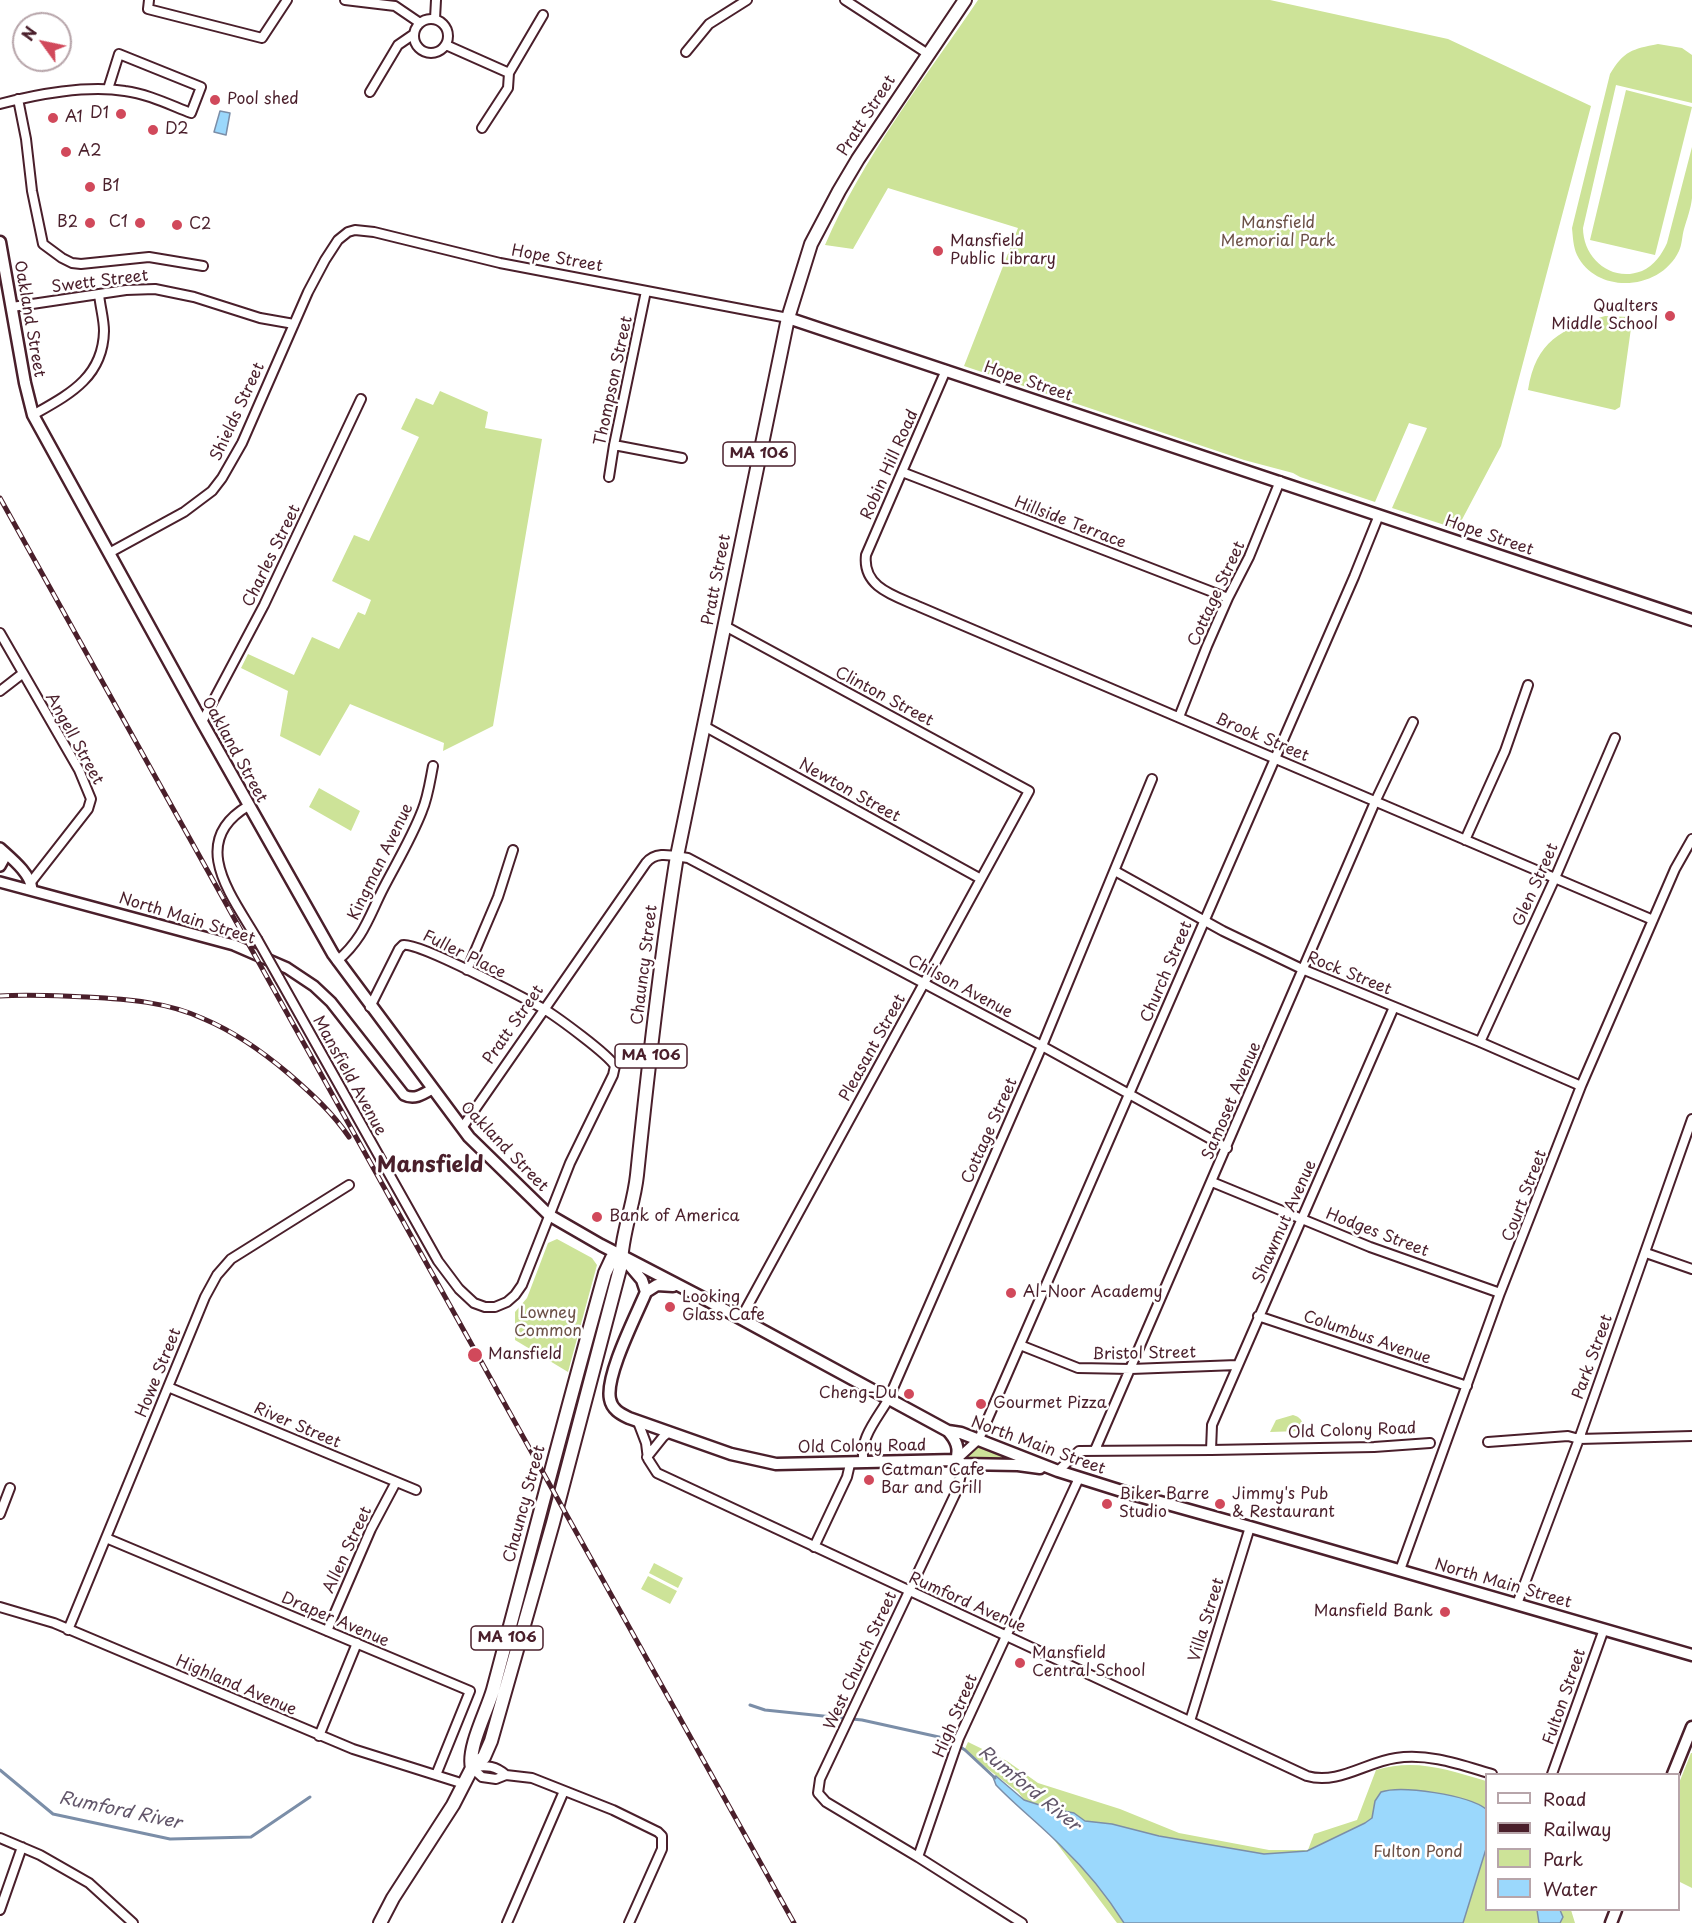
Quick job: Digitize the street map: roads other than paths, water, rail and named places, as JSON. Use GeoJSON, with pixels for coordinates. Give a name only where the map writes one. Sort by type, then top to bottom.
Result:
{"type":"FeatureCollection","features":[{"type":"Feature","properties":{"kind":"main road","name":"Pratt Street"},"geometry":{"type":"LineString","coordinates":[[677,856],[788,318],[811,244],[858,159],[965,0]]}},
{"type":"Feature","properties":{"kind":"main road","name":"Oakland Street"},"geometry":{"type":"LineString","coordinates":[[0,242],[25,383],[33,415],[248,806],[337,961],[370,1007],[462,1128],[549,1215]]}},
{"type":"Feature","properties":{"kind":"main road","name":"Hope Street"},"geometry":{"type":"LineString","coordinates":[[788,318],[1692,620]]}},
{"type":"Feature","properties":{"kind":"main road","name":"Chauncy Street"},"geometry":{"type":"LineString","coordinates":[[380,1923],[453,1805],[472,1768],[470,1755],[492,1694],[552,1463],[605,1274],[612,1258],[621,1255],[635,1197],[664,939],[677,856]]}},
{"type":"Feature","properties":{"kind":"main road","name":"North Main Street"},"geometry":{"type":"LineString","coordinates":[[549,1215],[948,1431],[979,1439],[1079,1478],[1692,1655]]}},
{"type":"Feature","properties":{"kind":"main road"},"geometry":{"type":"LineString","coordinates":[[621,1255],[642,1280],[646,1293],[653,1287],[663,1284],[683,1288]]}},
{"type":"Feature","properties":{"kind":"main road","name":"Old Colony Road"},"geometry":{"type":"LineString","coordinates":[[646,1293],[620,1352],[609,1390],[610,1400],[616,1411],[638,1422],[754,1461],[776,1464],[957,1460],[962,1464],[1018,1465],[1058,1471]]}},
{"type":"Feature","properties":{"kind":"main road"},"geometry":{"type":"LineString","coordinates":[[948,1431],[957,1444],[959,1452],[957,1460]]}},
{"type":"Feature","properties":{"kind":"main road"},"geometry":{"type":"LineString","coordinates":[[1674,1773],[1690,1741],[1692,1727]]}},
{"type":"Feature","properties":{"kind":"street"},"geometry":{"type":"LineString","coordinates":[[149,0],[148,9],[262,38],[287,0]]}},
{"type":"Feature","properties":{"kind":"street"},"geometry":{"type":"LineString","coordinates":[[345,0],[396,6],[420,23]]}},
{"type":"Feature","properties":{"kind":"street"},"geometry":{"type":"LineString","coordinates":[[435,19],[436,0]]}},
{"type":"Feature","properties":{"kind":"street"},"geometry":{"type":"LineString","coordinates":[[686,52],[709,24],[747,0]]}},
{"type":"Feature","properties":{"kind":"street"},"geometry":{"type":"LineString","coordinates":[[845,0],[928,54]]}},
{"type":"Feature","properties":{"kind":"street"},"geometry":{"type":"LineString","coordinates":[[482,128],[508,88],[509,73],[543,15]]}},
{"type":"Feature","properties":{"kind":"street"},"geometry":{"type":"LineString","coordinates":[[370,92],[398,45],[414,34],[424,20],[440,21],[447,29],[448,40],[439,51],[426,52],[416,43],[414,34]]}},
{"type":"Feature","properties":{"kind":"street"},"geometry":{"type":"LineString","coordinates":[[446,45],[509,73]]}},
{"type":"Feature","properties":{"kind":"street"},"geometry":{"type":"LineString","coordinates":[[0,104],[51,94],[108,90],[126,91],[191,113],[201,87],[119,54],[108,90]]}},
{"type":"Feature","properties":{"kind":"street"},"geometry":{"type":"LineString","coordinates":[[18,99],[43,244],[72,263],[149,257],[203,266]]}},
{"type":"Feature","properties":{"kind":"street","name":"Hope Street"},"geometry":{"type":"LineString","coordinates":[[342,236],[355,230],[374,232],[500,263],[788,318]]}},
{"type":"Feature","properties":{"kind":"street","name":"Shields Street"},"geometry":{"type":"LineString","coordinates":[[109,554],[184,512],[205,496],[222,478],[242,443],[318,273],[342,236]]}},
{"type":"Feature","properties":{"kind":"street","name":"Swett Street"},"geometry":{"type":"LineString","coordinates":[[12,307],[126,290],[155,289],[194,297],[260,318],[294,324]]}},
{"type":"Feature","properties":{"kind":"street","name":"Thompson Street"},"geometry":{"type":"LineString","coordinates":[[609,477],[646,291]]}},
{"type":"Feature","properties":{"kind":"street"},"geometry":{"type":"LineString","coordinates":[[33,415],[74,392],[96,362],[102,346],[104,329],[99,294]]}},
{"type":"Feature","properties":{"kind":"street","name":"Robin Hill Road"},"geometry":{"type":"LineString","coordinates":[[867,572],[866,555],[946,370]]}},
{"type":"Feature","properties":{"kind":"street","name":"Charles Street"},"geometry":{"type":"LineString","coordinates":[[202,722],[264,605],[361,399]]}},
{"type":"Feature","properties":{"kind":"street"},"geometry":{"type":"LineString","coordinates":[[614,445],[682,458]]}},
{"type":"Feature","properties":{"kind":"street","name":"Hillside Terrace"},"geometry":{"type":"LineString","coordinates":[[902,472],[1228,598]]}},
{"type":"Feature","properties":{"kind":"street","name":"Cottage Street"},"geometry":{"type":"LineString","coordinates":[[1179,717],[1280,481]]}},
{"type":"Feature","properties":{"kind":"street","name":"Church Street"},"geometry":{"type":"LineString","coordinates":[[979,1439],[1379,515]]}},
{"type":"Feature","properties":{"kind":"street","name":"Brook Street"},"geometry":{"type":"LineString","coordinates":[[867,572],[877,585],[920,607],[1653,920]]}},
{"type":"Feature","properties":{"kind":"street","name":"Clinton Street"},"geometry":{"type":"LineString","coordinates":[[725,626],[1029,791]]}},
{"type":"Feature","properties":{"kind":"street","name":"Angell Street"},"geometry":{"type":"LineString","coordinates":[[0,633],[79,770],[91,799],[88,809],[32,886]]}},
{"type":"Feature","properties":{"kind":"street"},"geometry":{"type":"LineString","coordinates":[[0,691],[22,674]]}},
{"type":"Feature","properties":{"kind":"street"},"geometry":{"type":"LineString","coordinates":[[1465,840],[1505,751],[1528,685]]}},
{"type":"Feature","properties":{"kind":"street","name":"Samoset Avenue"},"geometry":{"type":"LineString","coordinates":[[1095,1450],[1227,1148],[1302,969],[1375,802],[1413,722]]}},
{"type":"Feature","properties":{"kind":"street","name":"Newton Street"},"geometry":{"type":"LineString","coordinates":[[704,726],[981,879]]}},
{"type":"Feature","properties":{"kind":"street","name":"Glen Street"},"geometry":{"type":"LineString","coordinates":[[1480,1042],[1555,878],[1615,738]]}},
{"type":"Feature","properties":{"kind":"street","name":"Kingman Avenue"},"geometry":{"type":"LineString","coordinates":[[337,961],[352,948],[366,927],[382,890],[414,830],[427,796],[433,766]]}},
{"type":"Feature","properties":{"kind":"street","name":"Cottage Street"},"geometry":{"type":"LineString","coordinates":[[864,1462],[861,1452],[864,1442],[888,1400],[1042,1046],[1152,778]]}},
{"type":"Feature","properties":{"kind":"street","name":"Pleasant Street"},"geometry":{"type":"LineString","coordinates":[[741,1318],[1029,791]]}},
{"type":"Feature","properties":{"kind":"street","name":"Mansfield Avenue"},"geometry":{"type":"LineString","coordinates":[[248,806],[232,816],[219,838],[217,855],[223,877],[438,1261],[466,1297],[485,1307],[501,1304],[515,1295],[522,1285],[549,1215]]}},
{"type":"Feature","properties":{"kind":"street","name":"Court Street"},"geometry":{"type":"LineString","coordinates":[[1400,1570],[1500,1293],[1581,1086],[1676,868],[1692,839]]}},
{"type":"Feature","properties":{"kind":"street"},"geometry":{"type":"LineString","coordinates":[[1,849],[32,886]]}},
{"type":"Feature","properties":{"kind":"street"},"geometry":{"type":"LineString","coordinates":[[0,866],[4,857],[1,849]]}},
{"type":"Feature","properties":{"kind":"street"},"geometry":{"type":"LineString","coordinates":[[467,970],[495,905],[513,850]]}},
{"type":"Feature","properties":{"kind":"street","name":"Pratt Street"},"geometry":{"type":"LineString","coordinates":[[462,1128],[649,859],[660,855],[677,856]]}},
{"type":"Feature","properties":{"kind":"street","name":"Chilson Avenue"},"geometry":{"type":"LineString","coordinates":[[677,856],[688,858],[1042,1046],[1227,1148]]}},
{"type":"Feature","properties":{"kind":"street","name":"Rock Street"},"geometry":{"type":"LineString","coordinates":[[1115,871],[1223,931],[1302,969],[1581,1086]]}},
{"type":"Feature","properties":{"kind":"street","name":"North Main Street"},"geometry":{"type":"LineString","coordinates":[[0,882],[32,886],[234,945],[287,968],[314,986],[331,1002],[404,1095],[409,1098],[417,1097],[432,1089]]}},
{"type":"Feature","properties":{"kind":"street","name":"Fuller Place"},"geometry":{"type":"LineString","coordinates":[[370,1007],[397,952],[404,944],[424,949],[545,1010],[605,1054],[615,1066],[613,1075],[570,1163],[549,1215]]}},
{"type":"Feature","properties":{"kind":"street","name":"Shawmut Avenue"},"geometry":{"type":"LineString","coordinates":[[1211,1450],[1212,1425],[1394,1007]]}},
{"type":"Feature","properties":{"kind":"street","name":"Park Street"},"geometry":{"type":"LineString","coordinates":[[1517,1604],[1579,1439],[1692,1119]]}},
{"type":"Feature","properties":{"kind":"street","name":"Hodges Street"},"geometry":{"type":"LineString","coordinates":[[1212,1182],[1370,1247],[1500,1293]]}},
{"type":"Feature","properties":{"kind":"street","name":"Howe Street"},"geometry":{"type":"LineString","coordinates":[[68,1630],[205,1297],[217,1275],[231,1259],[349,1185]]}},
{"type":"Feature","properties":{"kind":"street"},"geometry":{"type":"LineString","coordinates":[[1646,1253],[1692,1269]]}},
{"type":"Feature","properties":{"kind":"street","name":"Columbus Avenue"},"geometry":{"type":"LineString","coordinates":[[1258,1316],[1467,1386]]}},
{"type":"Feature","properties":{"kind":"street","name":"Bristol Street"},"geometry":{"type":"LineString","coordinates":[[1020,1345],[1078,1368],[1131,1370],[1237,1365]]}},
{"type":"Feature","properties":{"kind":"street","name":"River Street"},"geometry":{"type":"LineString","coordinates":[[168,1387],[416,1490]]}},
{"type":"Feature","properties":{"kind":"street"},"geometry":{"type":"LineString","coordinates":[[638,1422],[646,1443],[647,1457]]}},
{"type":"Feature","properties":{"kind":"street"},"geometry":{"type":"LineString","coordinates":[[647,1457],[669,1432]]}},
{"type":"Feature","properties":{"kind":"street"},"geometry":{"type":"LineString","coordinates":[[1488,1442],[1568,1436],[1579,1439],[1692,1436]]}},
{"type":"Feature","properties":{"kind":"street"},"geometry":{"type":"LineString","coordinates":[[957,1460],[979,1439]]}},
{"type":"Feature","properties":{"kind":"street","name":"Old Colony Road"},"geometry":{"type":"LineString","coordinates":[[1095,1450],[1374,1447],[1430,1443]]}},
{"type":"Feature","properties":{"kind":"street"},"geometry":{"type":"LineString","coordinates":[[1058,1471],[1079,1451],[1095,1450]]}},
{"type":"Feature","properties":{"kind":"street","name":"Rumford Avenue"},"geometry":{"type":"LineString","coordinates":[[647,1457],[657,1473],[909,1592],[1316,1779],[1327,1779],[1379,1761],[1422,1756],[1488,1773]]}},
{"type":"Feature","properties":{"kind":"street","name":"West Church Street"},"geometry":{"type":"LineString","coordinates":[[918,1857],[826,1802],[818,1793],[820,1779],[958,1488],[961,1474],[957,1460]]}},
{"type":"Feature","properties":{"kind":"street"},"geometry":{"type":"LineString","coordinates":[[814,1547],[848,1477],[850,1464]]}},
{"type":"Feature","properties":{"kind":"street","name":"High Street"},"geometry":{"type":"LineString","coordinates":[[918,1857],[959,1738],[1079,1478]]}},
{"type":"Feature","properties":{"kind":"street","name":"Allen Street"},"geometry":{"type":"LineString","coordinates":[[327,1631],[371,1529],[396,1482]]}},
{"type":"Feature","properties":{"kind":"street"},"geometry":{"type":"LineString","coordinates":[[0,1514],[10,1488]]}},
{"type":"Feature","properties":{"kind":"street","name":"Villa Street"},"geometry":{"type":"LineString","coordinates":[[1190,1721],[1250,1527]]}},
{"type":"Feature","properties":{"kind":"street","name":"Draper Avenue"},"geometry":{"type":"LineString","coordinates":[[106,1538],[470,1691],[436,1775]]}},
{"type":"Feature","properties":{"kind":"street","name":"Highland Avenue"},"geometry":{"type":"LineString","coordinates":[[0,1607],[39,1618],[363,1753],[464,1784]]}},
{"type":"Feature","properties":{"kind":"street","name":"Fulton Street"},"geometry":{"type":"LineString","coordinates":[[1552,1773],[1604,1629]]}},
{"type":"Feature","properties":{"kind":"street"},"geometry":{"type":"LineString","coordinates":[[319,1736],[357,1643]]}},
{"type":"Feature","properties":{"kind":"street"},"geometry":{"type":"LineString","coordinates":[[472,1768],[487,1765],[506,1775]]}},
{"type":"Feature","properties":{"kind":"street"},"geometry":{"type":"LineString","coordinates":[[472,1768],[482,1777],[496,1779],[506,1775],[532,1778],[613,1810],[647,1826],[662,1836],[662,1849],[629,1923]]}},
{"type":"Feature","properties":{"kind":"street"},"geometry":{"type":"LineString","coordinates":[[507,1923],[564,1791]]}},
{"type":"Feature","properties":{"kind":"street"},"geometry":{"type":"LineString","coordinates":[[0,1838],[40,1855],[89,1883],[133,1923]]}},
{"type":"Feature","properties":{"kind":"street"},"geometry":{"type":"LineString","coordinates":[[0,1910],[22,1847]]}},
{"type":"Feature","properties":{"kind":"street"},"geometry":{"type":"LineString","coordinates":[[918,1857],[1022,1923]]}},
{"type":"Feature","properties":{"kind":"water"},"geometry":{"type":"Polygon","coordinates":[[[220,111],[230,113],[226,135],[214,132],[220,111]]]}},
{"type":"Feature","properties":{"kind":"water","name":"Fulton Pond"},"geometry":{"type":"Polygon","coordinates":[[[996,1776],[1024,1800],[1074,1813],[1085,1821],[1112,1824],[1159,1836],[1264,1854],[1307,1851],[1365,1823],[1372,1818],[1375,1801],[1381,1792],[1404,1790],[1435,1793],[1465,1799],[1485,1808],[1485,1852],[1463,1923],[1124,1923],[1080,1865],[996,1785],[993,1777],[996,1776]]]}},
{"type":"Feature","properties":{"kind":"water"},"geometry":{"type":"Polygon","coordinates":[[[1537,1911],[1560,1911],[1563,1917],[1560,1923],[1539,1923],[1537,1911]]]}},
{"type":"Feature","properties":{"kind":"waterway","name":"Rumford River"},"geometry":{"type":"LineString","coordinates":[[750,1705],[765,1710],[862,1720],[948,1739],[965,1750],[995,1778]]}},
{"type":"Feature","properties":{"kind":"waterway","name":"Rumford River"},"geometry":{"type":"LineString","coordinates":[[0,1770],[53,1814],[170,1839],[251,1837],[310,1797]]}},
{"type":"Feature","properties":{"kind":"railway"},"geometry":{"type":"LineString","coordinates":[[0,498],[794,1923]]}},
{"type":"Feature","properties":{"kind":"railway"},"geometry":{"type":"LineString","coordinates":[[0,996],[44,995],[117,999],[147,1002],[190,1013],[227,1030],[269,1058],[321,1104],[349,1137]]}},
{"type":"Feature","properties":{"kind":"place","name":"Pool shed"},"geometry":{"type":"Point","coordinates":[215,100]}},
{"type":"Feature","properties":{"kind":"place","name":"D1"},"geometry":{"type":"Point","coordinates":[121,114]}},
{"type":"Feature","properties":{"kind":"place","name":"A1"},"geometry":{"type":"Point","coordinates":[53,118]}},
{"type":"Feature","properties":{"kind":"place","name":"D2"},"geometry":{"type":"Point","coordinates":[153,130]}},
{"type":"Feature","properties":{"kind":"place","name":"A2"},"geometry":{"type":"Point","coordinates":[66,152]}},
{"type":"Feature","properties":{"kind":"place","name":"B1"},"geometry":{"type":"Point","coordinates":[90,187]}},
{"type":"Feature","properties":{"kind":"place","name":"B2"},"geometry":{"type":"Point","coordinates":[90,223]}},
{"type":"Feature","properties":{"kind":"place","name":"C1"},"geometry":{"type":"Point","coordinates":[140,223]}},
{"type":"Feature","properties":{"kind":"place","name":"C2"},"geometry":{"type":"Point","coordinates":[177,225]}},
{"type":"Feature","properties":{"kind":"place","name":"Mansfield Public Library"},"geometry":{"type":"Point","coordinates":[938,251]}},
{"type":"Feature","properties":{"kind":"place","name":"Qualters Middle School"},"geometry":{"type":"Point","coordinates":[1670,316]}},
{"type":"Feature","properties":{"kind":"place","name":"Bank of America"},"geometry":{"type":"Point","coordinates":[597,1217]}},
{"type":"Feature","properties":{"kind":"place","name":"Al-Noor Academy"},"geometry":{"type":"Point","coordinates":[1011,1293]}},
{"type":"Feature","properties":{"kind":"place","name":"Looking Glass Cafe"},"geometry":{"type":"Point","coordinates":[670,1307]}},
{"type":"Feature","properties":{"kind":"place","name":"Mansfield"},"geometry":{"type":"Point","coordinates":[475,1355]}},
{"type":"Feature","properties":{"kind":"place","name":"Cheng-Du"},"geometry":{"type":"Point","coordinates":[909,1394]}},
{"type":"Feature","properties":{"kind":"place","name":"Gourmet Pizza"},"geometry":{"type":"Point","coordinates":[981,1404]}},
{"type":"Feature","properties":{"kind":"place","name":"Catman Cafe Bar and Grill"},"geometry":{"type":"Point","coordinates":[869,1480]}},
{"type":"Feature","properties":{"kind":"place","name":"Biker Barre Studio"},"geometry":{"type":"Point","coordinates":[1107,1504]}},
{"type":"Feature","properties":{"kind":"place","name":"Jimmy's Pub & Restaurant"},"geometry":{"type":"Point","coordinates":[1220,1504]}},
{"type":"Feature","properties":{"kind":"place","name":"Mansfield Bank"},"geometry":{"type":"Point","coordinates":[1445,1612]}},
{"type":"Feature","properties":{"kind":"place","name":"Mansfield Central School"},"geometry":{"type":"Point","coordinates":[1020,1663]}},
{"type":"Feature","properties":{"kind":"district","name":"Mansfield"},"geometry":{"type":"Point","coordinates":[430,1166]}},
{"type":"Feature","properties":{"kind":"park label","name":"Mansfield Memorial Park"},"geometry":{"type":"Point","coordinates":[1278,233]}},
{"type":"Feature","properties":{"kind":"park label","name":"Lowney Common"},"geometry":{"type":"Point","coordinates":[548,1323]}}]}
